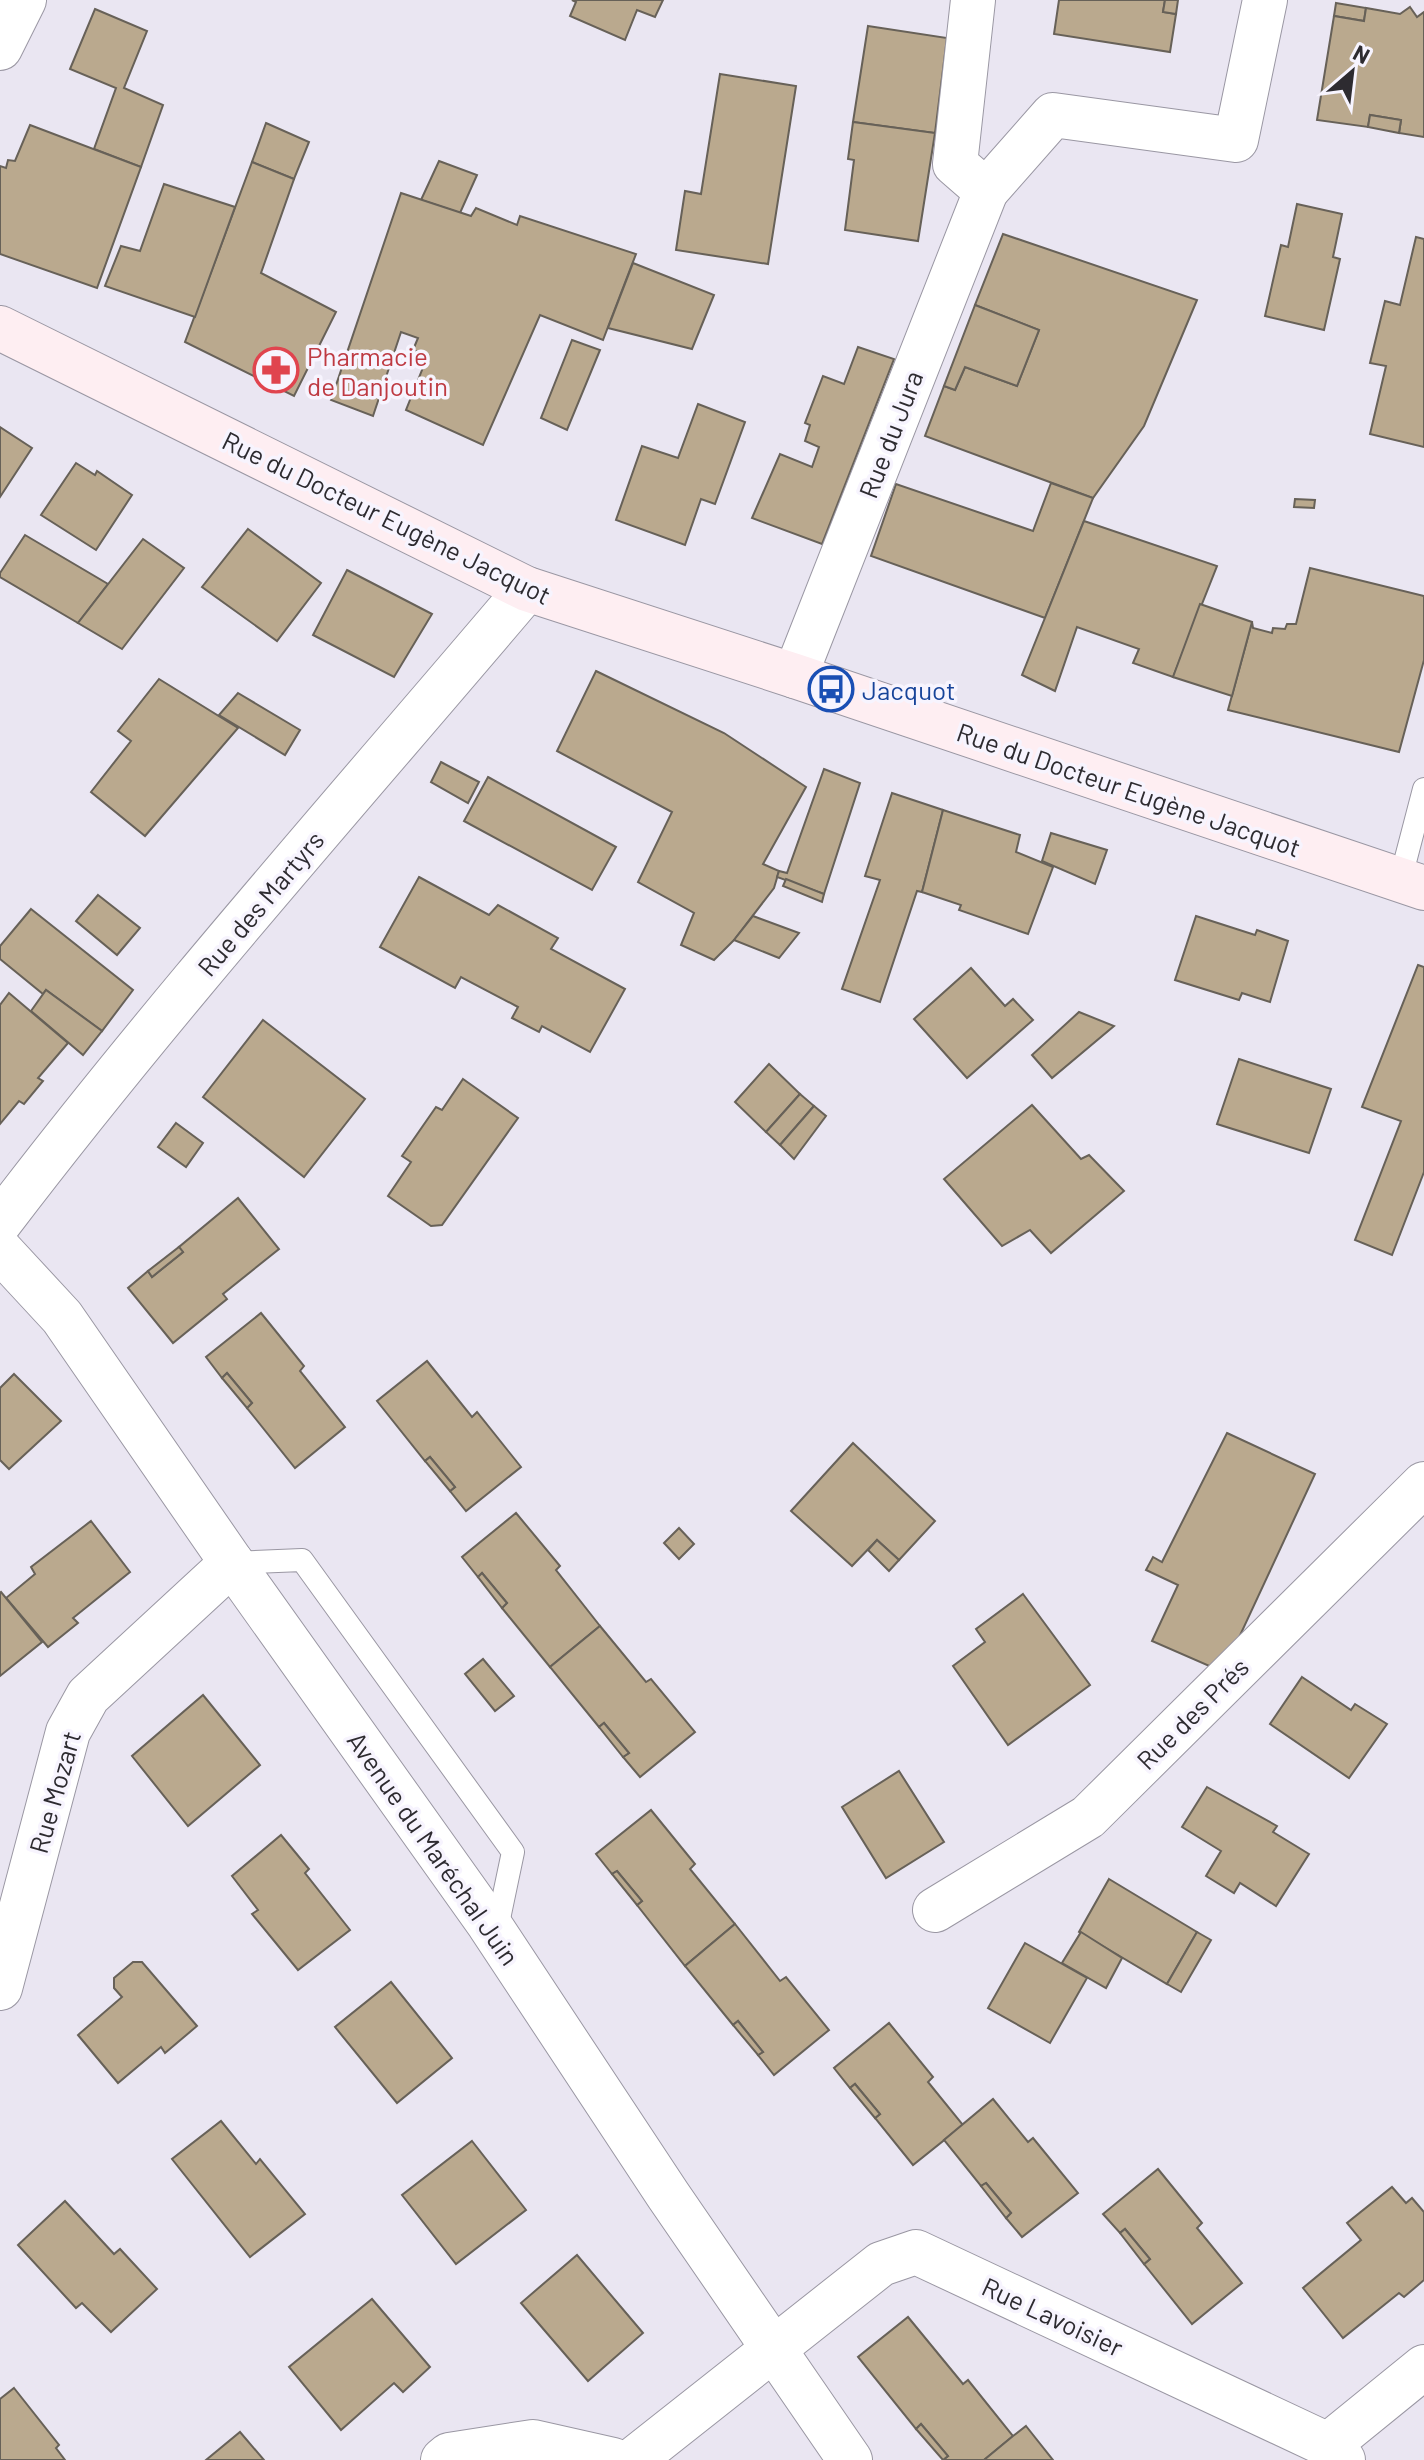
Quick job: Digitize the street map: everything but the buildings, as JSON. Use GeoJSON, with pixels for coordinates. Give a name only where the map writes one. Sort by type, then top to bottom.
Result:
{"type":"FeatureCollection","features":[{"type":"Feature","properties":{"kind":"street"},"geometry":{"type":"LineString","coordinates":[[0,48],[24,0]]}},
{"type":"Feature","properties":{"kind":"street"},"geometry":{"type":"LineString","coordinates":[[973,0],[955,164],[986,191]]}},
{"type":"Feature","properties":{"kind":"street","name":"Rue du Jura"},"geometry":{"type":"LineString","coordinates":[[795,676],[986,191],[1053,115],[1236,140],[1265,0]]}},
{"type":"Feature","properties":{"kind":"street","name":"Rue du Docteur Eugène Jacquot"},"geometry":{"type":"LineString","coordinates":[[0,328],[527,589],[1412,884]]}},
{"type":"Feature","properties":{"kind":"street","name":"Rue des Martyrs"},"geometry":{"type":"LineString","coordinates":[[0,1222],[227,942],[527,589]]}},
{"type":"Feature","properties":{"kind":"street","name":"Avenue du Maréchal Juin"},"geometry":{"type":"LineString","coordinates":[[0,1250],[62,1317],[495,1934],[850,2460]]}},
{"type":"Feature","properties":{"kind":"street","name":"Rue des Prés"},"geometry":{"type":"LineString","coordinates":[[935,1910],[1088,1817],[1424,1484]]}},
{"type":"Feature","properties":{"kind":"street","name":"Rue Mozart"},"geometry":{"type":"LineString","coordinates":[[0,1988],[68,1732],[88,1696],[232,1563]]}},
{"type":"Feature","properties":{"kind":"street","name":"Rue Lavoisier"},"geometry":{"type":"LineString","coordinates":[[633,2460],[881,2264],[916,2252],[1336,2452]]}},
{"type":"Feature","properties":{"kind":"street"},"geometry":{"type":"LineString","coordinates":[[1336,2452],[1424,2367]]}},
{"type":"Feature","properties":{"kind":"street"},"geometry":{"type":"LineString","coordinates":[[443,2460],[449,2455],[533,2442],[613,2460]]}},
{"type":"Feature","properties":{"kind":"lane"},"geometry":{"type":"LineString","coordinates":[[1412,884],[1424,789]]}},
{"type":"Feature","properties":{"kind":"lane"},"geometry":{"type":"LineString","coordinates":[[232,1563],[302,1560],[513,1852],[495,1934]]}},
{"type":"Feature","properties":{"kind":"place","name":"Pharmacie de Danjoutin"},"geometry":{"type":"Point","coordinates":[276,370]}},
{"type":"Feature","properties":{"kind":"place","name":"Jacquot"},"geometry":{"type":"Point","coordinates":[831,689]}}]}
